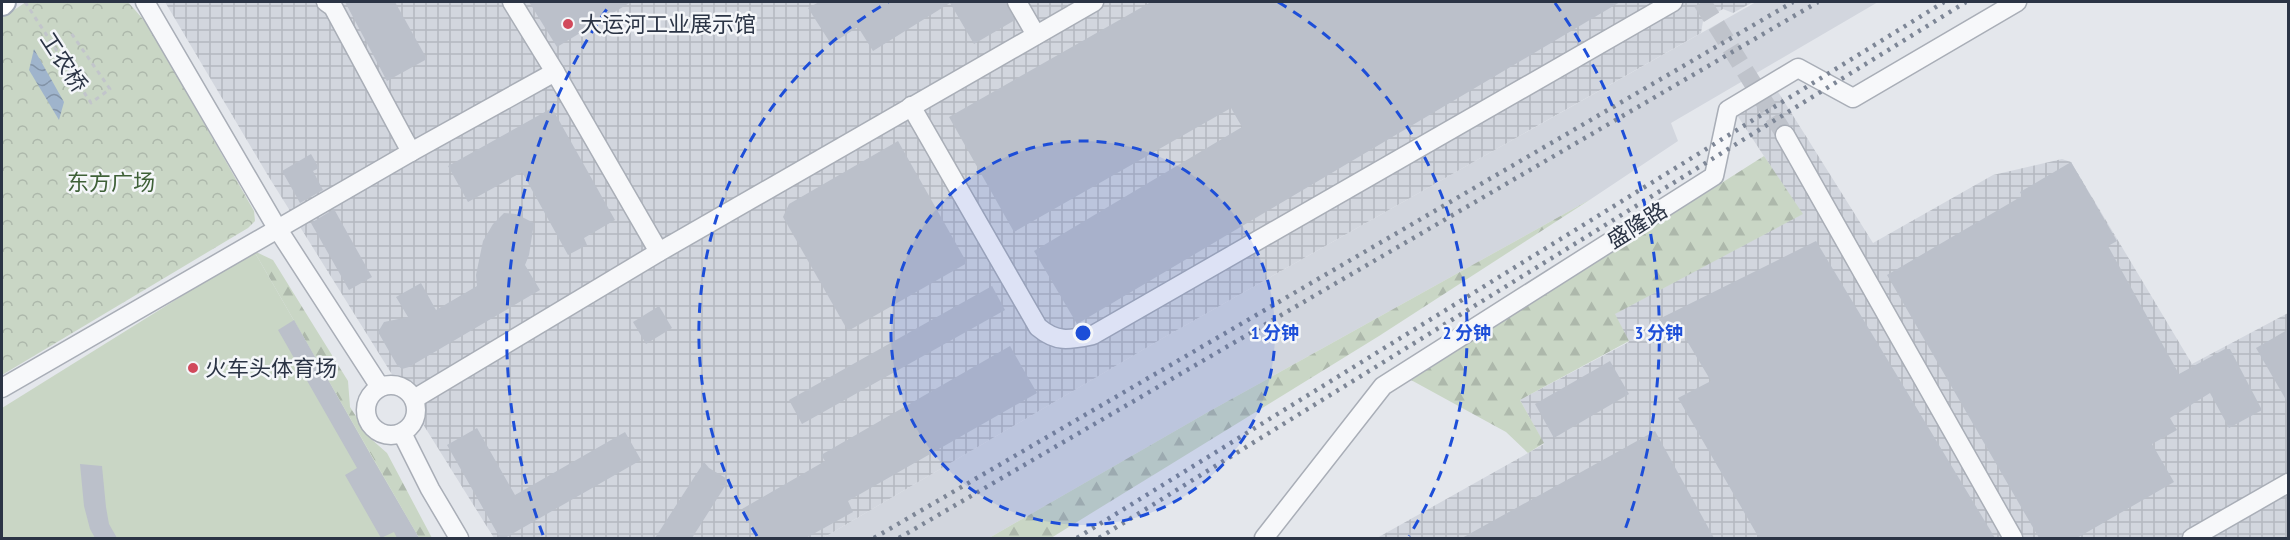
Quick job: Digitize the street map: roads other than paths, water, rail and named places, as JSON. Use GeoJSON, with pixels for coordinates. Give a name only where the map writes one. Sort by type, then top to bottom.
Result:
{"type":"FeatureCollection","features":[{"type":"Feature","properties":{"kind":"street"},"geometry":{"type":"LineString","coordinates":[[145,2],[277,228],[380,387]]}},
{"type":"Feature","properties":{"kind":"street"},"geometry":{"type":"LineString","coordinates":[[326,2],[333,7],[411,152]]}},
{"type":"Feature","properties":{"kind":"street"},"geometry":{"type":"LineString","coordinates":[[512,2],[659,252]]}},
{"type":"Feature","properties":{"kind":"street"},"geometry":{"type":"LineString","coordinates":[[1017,2],[1036,34]]}},
{"type":"Feature","properties":{"kind":"street"},"geometry":{"type":"LineString","coordinates":[[414,399],[659,252],[1094,2]]}},
{"type":"Feature","properties":{"kind":"street"},"geometry":{"type":"LineString","coordinates":[[911,106],[1038,327],[1051,338],[1072,340],[1093,335],[1672,2]]}},
{"type":"Feature","properties":{"kind":"street","name":"盛隆路"},"geometry":{"type":"LineString","coordinates":[[1263,538],[1383,386],[1714,176],[1728,110],[1798,68],[1853,99],[2017,2]]}},
{"type":"Feature","properties":{"kind":"street"},"geometry":{"type":"LineString","coordinates":[[2,388],[277,228],[555,72]]}},
{"type":"Feature","properties":{"kind":"street"},"geometry":{"type":"LineString","coordinates":[[1785,135],[2013,538]]}},
{"type":"Feature","properties":{"kind":"street"},"geometry":{"type":"LineString","coordinates":[[396,385],[410,392],[414,399],[416,415],[414,422],[402,433],[385,435],[370,425],[366,408],[373,392],[380,387],[396,385]]}},
{"type":"Feature","properties":{"kind":"street"},"geometry":{"type":"LineString","coordinates":[[402,433],[430,489],[459,538]]}},
{"type":"Feature","properties":{"kind":"street"},"geometry":{"type":"LineString","coordinates":[[2192,538],[2289,483]]}},
{"type":"Feature","properties":{"kind":"water"},"geometry":{"type":"Polygon","coordinates":[[[34,49],[64,102],[59,120],[29,70],[34,49]]]}},
{"type":"Feature","properties":{"kind":"tunnel"},"geometry":{"type":"LineString","coordinates":[[1702,2],[1785,135]]}},
{"type":"Feature","properties":{"kind":"railway"},"geometry":{"type":"LineString","coordinates":[[874,538],[1793,2]]}},
{"type":"Feature","properties":{"kind":"railway"},"geometry":{"type":"LineString","coordinates":[[899,538],[1818,2]]}},
{"type":"Feature","properties":{"kind":"railway"},"geometry":{"type":"LineString","coordinates":[[1077,538],[1944,2]]}},
{"type":"Feature","properties":{"kind":"railway"},"geometry":{"type":"LineString","coordinates":[[1099,538],[1966,2]]}},
{"type":"Feature","properties":{"kind":"place","name":"大运河工业展示馆"},"geometry":{"type":"Point","coordinates":[568,24]}},
{"type":"Feature","properties":{"kind":"place","name":"火车头体育场"},"geometry":{"type":"Point","coordinates":[193,368]}},
{"type":"Feature","properties":{"kind":"park label","name":"东方广场"},"geometry":{"type":"Point","coordinates":[111,182]}}]}
